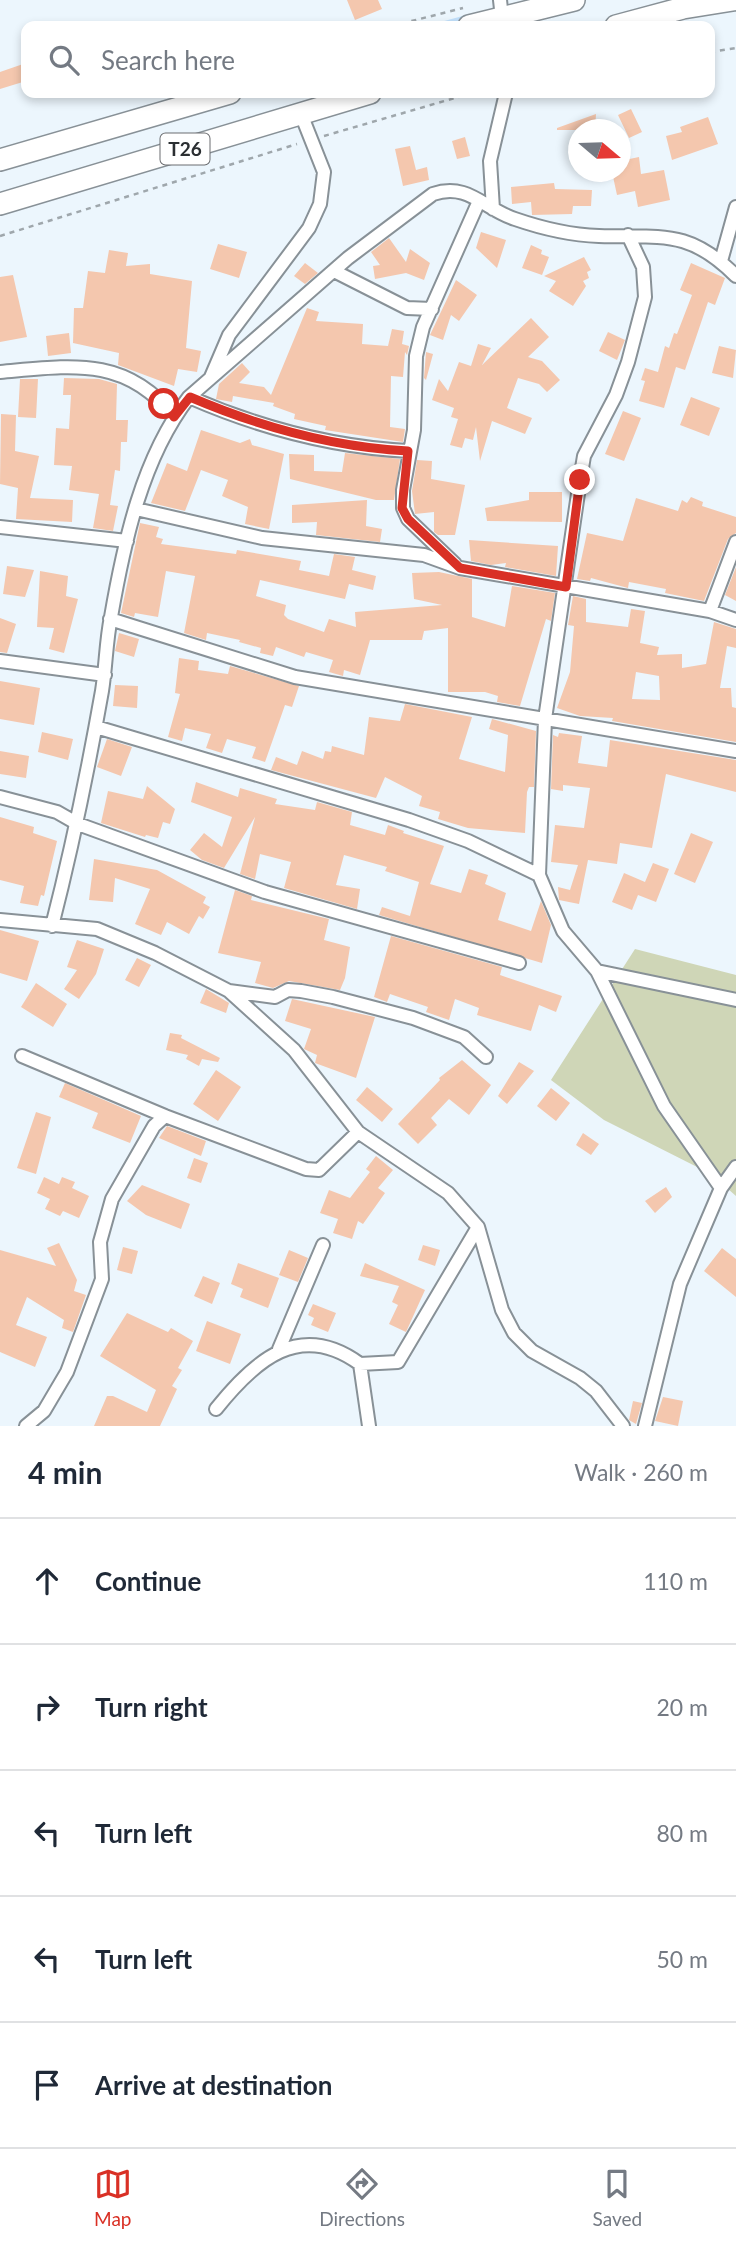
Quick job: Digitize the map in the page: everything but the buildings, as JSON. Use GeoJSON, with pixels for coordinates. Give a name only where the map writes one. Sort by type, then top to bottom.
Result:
{"type":"FeatureCollection","features":[{"type":"Feature","properties":{"kind":"highway"},"geometry":{"type":"LineString","coordinates":[[468,16],[573,0]]}},
{"type":"Feature","properties":{"kind":"highway"},"geometry":{"type":"LineString","coordinates":[[635,21],[683,8],[733,0]]}},
{"type":"Feature","properties":{"kind":"highway","name":"T26"},"geometry":{"type":"LineString","coordinates":[[0,160],[213,98]]}},
{"type":"Feature","properties":{"kind":"highway","name":"T26"},"geometry":{"type":"LineString","coordinates":[[0,204],[354,98]]}},
{"type":"Feature","properties":{"kind":"street"},"geometry":{"type":"LineString","coordinates":[[493,209],[490,161],[505,98]]}},
{"type":"Feature","properties":{"kind":"street"},"geometry":{"type":"LineString","coordinates":[[210,380],[229,335],[309,228],[320,204],[324,172],[302,114]]}},
{"type":"Feature","properties":{"kind":"street"},"geometry":{"type":"LineString","coordinates":[[52,926],[78,824],[105,675],[110,619],[127,541],[136,509],[174,417],[190,397],[334,271],[433,194],[458,189],[493,209],[540,226],[597,236],[628,235],[677,239],[703,247],[736,276]]}},
{"type":"Feature","properties":{"kind":"street"},"geometry":{"type":"LineString","coordinates":[[460,568],[408,519],[402,508],[408,451],[414,430],[416,356],[432,309],[479,201]]}},
{"type":"Feature","properties":{"kind":"street"},"geometry":{"type":"LineString","coordinates":[[722,261],[736,207]]}},
{"type":"Feature","properties":{"kind":"street"},"geometry":{"type":"LineString","coordinates":[[628,235],[643,267],[645,297],[616,395],[584,456],[545,719],[538,875],[564,931],[597,971],[664,1106],[721,1188]]}},
{"type":"Feature","properties":{"kind":"street"},"geometry":{"type":"LineString","coordinates":[[334,271],[407,308],[432,309]]}},
{"type":"Feature","properties":{"kind":"street"},"geometry":{"type":"LineString","coordinates":[[0,372],[65,365],[97,369],[131,380],[153,394],[174,417]]}},
{"type":"Feature","properties":{"kind":"street"},"geometry":{"type":"LineString","coordinates":[[190,397],[243,420],[293,434],[379,450],[408,451]]}},
{"type":"Feature","properties":{"kind":"street"},"geometry":{"type":"LineString","coordinates":[[136,509],[262,538],[425,555],[460,568],[710,611],[736,620]]}},
{"type":"Feature","properties":{"kind":"street"},"geometry":{"type":"LineString","coordinates":[[0,527],[127,541]]}},
{"type":"Feature","properties":{"kind":"street"},"geometry":{"type":"LineString","coordinates":[[710,611],[736,542]]}},
{"type":"Feature","properties":{"kind":"street"},"geometry":{"type":"LineString","coordinates":[[110,619],[295,677],[736,751]]}},
{"type":"Feature","properties":{"kind":"street"},"geometry":{"type":"LineString","coordinates":[[0,661],[105,675]]}},
{"type":"Feature","properties":{"kind":"street"},"geometry":{"type":"LineString","coordinates":[[96,727],[409,820],[468,841],[538,875]]}},
{"type":"Feature","properties":{"kind":"street"},"geometry":{"type":"LineString","coordinates":[[0,797],[57,812],[78,824],[265,892],[519,963]]}},
{"type":"Feature","properties":{"kind":"street"},"geometry":{"type":"LineString","coordinates":[[0,920],[97,929],[229,991],[294,1050],[358,1132],[448,1193],[478,1227],[502,1310],[514,1333],[532,1351],[580,1378],[596,1391],[623,1426]]}},
{"type":"Feature","properties":{"kind":"street"},"geometry":{"type":"LineString","coordinates":[[597,971],[736,1000]]}},
{"type":"Feature","properties":{"kind":"street"},"geometry":{"type":"LineString","coordinates":[[229,991],[275,996],[289,990],[333,997],[413,1018],[464,1037],[486,1057]]}},
{"type":"Feature","properties":{"kind":"street"},"geometry":{"type":"LineString","coordinates":[[22,1056],[165,1116],[306,1169],[319,1170],[358,1132]]}},
{"type":"Feature","properties":{"kind":"street"},"geometry":{"type":"LineString","coordinates":[[26,1426],[44,1411],[68,1372],[102,1279],[100,1242],[112,1199],[154,1126],[165,1116]]}},
{"type":"Feature","properties":{"kind":"street"},"geometry":{"type":"LineString","coordinates":[[645,1426],[680,1284],[721,1188],[736,1167]]}},
{"type":"Feature","properties":{"kind":"street"},"geometry":{"type":"LineString","coordinates":[[279,1349],[316,1346],[341,1350],[360,1364],[398,1362],[478,1227]]}},
{"type":"Feature","properties":{"kind":"street"},"geometry":{"type":"LineString","coordinates":[[216,1409],[241,1378],[279,1349],[323,1245]]}},
{"type":"Feature","properties":{"kind":"street"},"geometry":{"type":"LineString","coordinates":[[360,1364],[369,1426]]}},
{"type":"Feature","properties":{"kind":"path"},"geometry":{"type":"LineString","coordinates":[[430,21],[468,16]]}},
{"type":"Feature","properties":{"kind":"path"},"geometry":{"type":"LineString","coordinates":[[715,51],[736,48]]}},
{"type":"Feature","properties":{"kind":"path"},"geometry":{"type":"LineString","coordinates":[[0,236],[455,98]]}},
{"type":"Feature","properties":{"kind":"green space"},"geometry":{"type":"Polygon","coordinates":[[[635,949],[736,975],[736,1196],[711,1174],[604,1120],[551,1080],[635,949]]]}},
{"type":"Feature","properties":{"kind":"waterway"},"geometry":{"type":"LineString","coordinates":[[453,21],[464,18]]}},
{"type":"Feature","properties":{"kind":"route"},"geometry":{"type":"LineString","coordinates":[[164,404],[174,417],[190,397],[243,420],[293,434],[379,450],[408,451],[402,508],[408,519],[460,568],[566,587],[580,480]]}}]}
